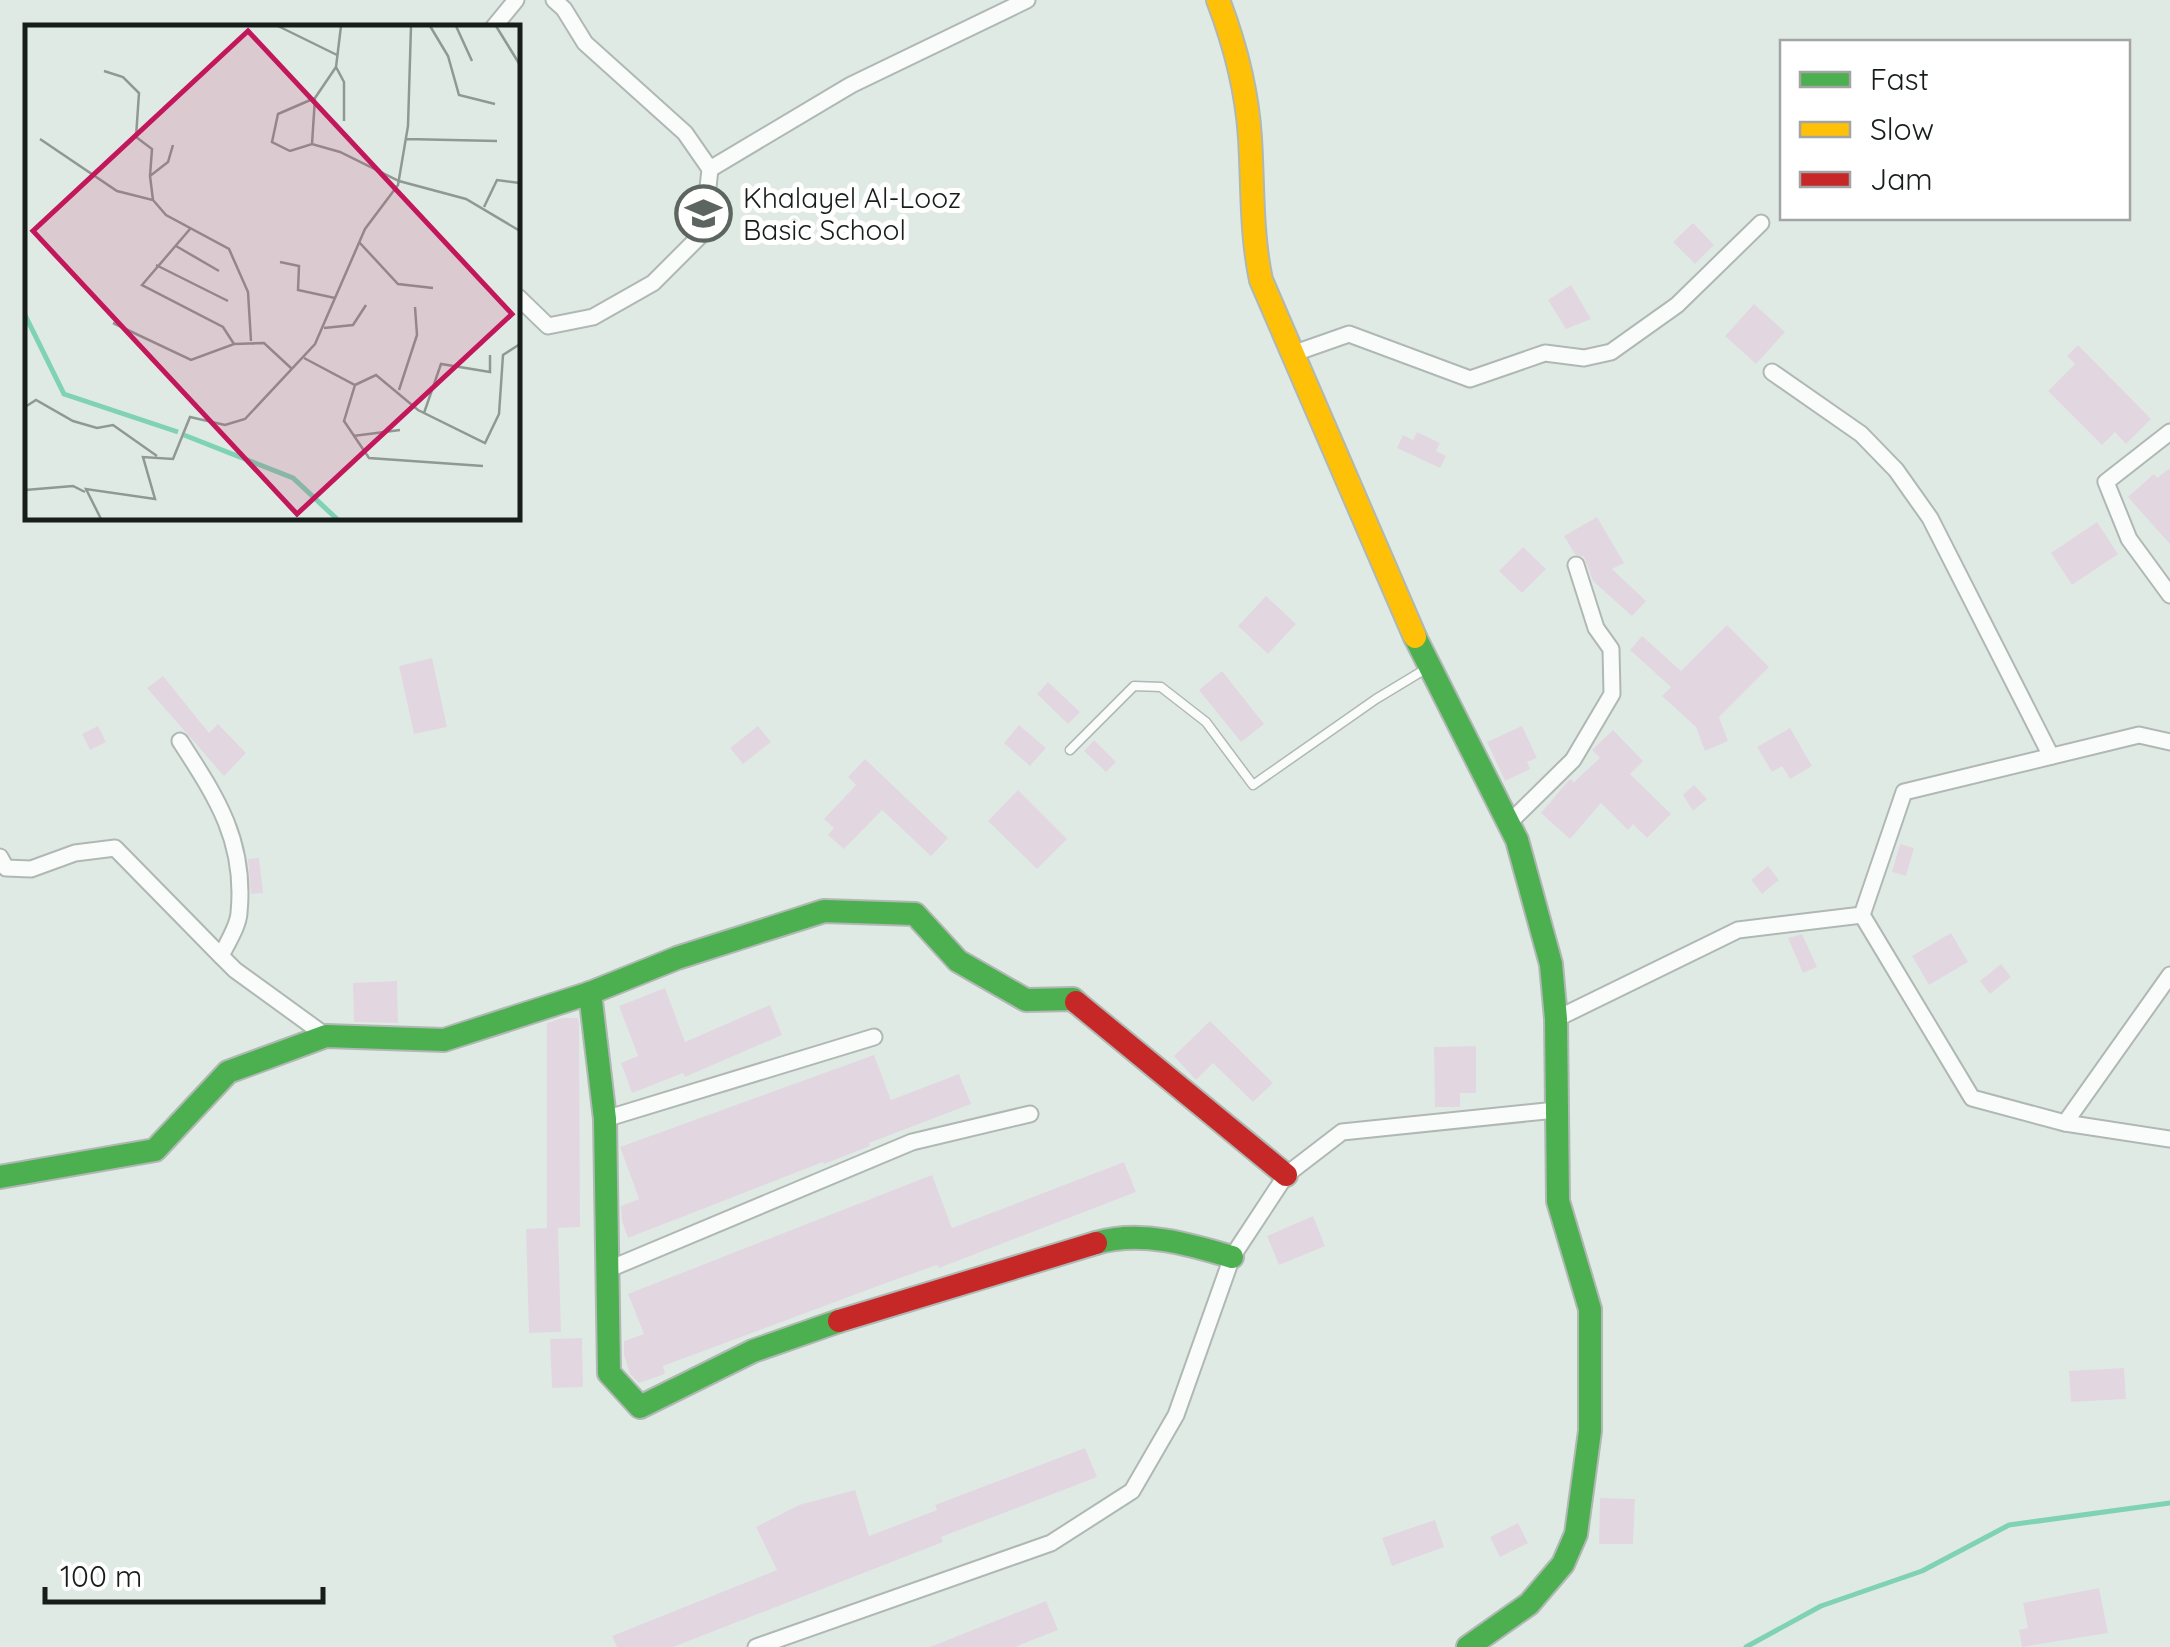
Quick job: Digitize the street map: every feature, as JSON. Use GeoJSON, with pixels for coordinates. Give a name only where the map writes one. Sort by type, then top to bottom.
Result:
{"type":"FeatureCollection","features":[{"type":"Feature","properties":{"kind":"street"},"geometry":{"type":"LineString","coordinates":[[495,25],[516,0]]}},
{"type":"Feature","properties":{"kind":"street"},"geometry":{"type":"LineString","coordinates":[[520,300],[548,326],[592,317],[653,283],[703,233],[710,169],[685,133],[585,43],[554,0]]}},
{"type":"Feature","properties":{"kind":"street"},"geometry":{"type":"LineString","coordinates":[[710,169],[851,85],[1027,0]]}},
{"type":"Feature","properties":{"kind":"street"},"geometry":{"type":"LineString","coordinates":[[1218,0],[1226,18],[1248,112],[1252,244],[1261,280],[1428,667],[1509,823],[1542,923],[1550,964],[1556,1019],[1558,1201],[1590,1310],[1590,1431],[1583,1496],[1576,1534],[1556,1574],[1530,1604],[1468,1647]]}},
{"type":"Feature","properties":{"kind":"street"},"geometry":{"type":"LineString","coordinates":[[1292,354],[1349,334],[1470,379],[1545,354],[1584,358],[1612,352],[1677,305],[1761,223]]}},
{"type":"Feature","properties":{"kind":"street"},"geometry":{"type":"LineString","coordinates":[[1772,372],[1861,434],[1896,470],[1930,518],[2050,756]]}},
{"type":"Feature","properties":{"kind":"street"},"geometry":{"type":"LineString","coordinates":[[2170,432],[2106,482],[2129,538],[2170,596]]}},
{"type":"Feature","properties":{"kind":"street"},"geometry":{"type":"LineString","coordinates":[[1509,823],[1574,760],[1612,694],[1611,649],[1596,628],[1576,565]]}},
{"type":"Feature","properties":{"kind":"street"},"geometry":{"type":"LineString","coordinates":[[2170,742],[2139,735],[1904,792],[1862,915],[1972,1098],[2065,1123],[2170,1139]]}},
{"type":"Feature","properties":{"kind":"street"},"geometry":{"type":"LineString","coordinates":[[180,742],[231,826],[239,916],[221,956]]}},
{"type":"Feature","properties":{"kind":"street"},"geometry":{"type":"LineString","coordinates":[[0,857],[6,868],[32,869],[75,854],[115,848],[235,970],[326,1036]]}},
{"type":"Feature","properties":{"kind":"street"},"geometry":{"type":"LineString","coordinates":[[0,1177],[155,1150],[228,1072],[326,1036],[444,1040],[824,911],[915,914],[958,961],[1026,1000],[1073,999],[1286,1175]]}},
{"type":"Feature","properties":{"kind":"street"},"geometry":{"type":"LineString","coordinates":[[1556,1019],[1738,930],[1862,915]]}},
{"type":"Feature","properties":{"kind":"street"},"geometry":{"type":"LineString","coordinates":[[2065,1123],[2170,975]]}},
{"type":"Feature","properties":{"kind":"street"},"geometry":{"type":"LineString","coordinates":[[590,993],[605,1119],[609,1373],[640,1407],[753,1351],[860,1312],[1118,1236],[1184,1244],[1232,1257]]}},
{"type":"Feature","properties":{"kind":"street"},"geometry":{"type":"LineString","coordinates":[[605,1119],[874,1036]]}},
{"type":"Feature","properties":{"kind":"street"},"geometry":{"type":"LineString","coordinates":[[756,1647],[1051,1543],[1132,1492],[1176,1415],[1232,1257],[1286,1175],[1342,1132],[1556,1110]]}},
{"type":"Feature","properties":{"kind":"street"},"geometry":{"type":"LineString","coordinates":[[607,1270],[912,1142],[1030,1114]]}},
{"type":"Feature","properties":{"kind":"lane"},"geometry":{"type":"LineString","coordinates":[[1070,750],[1134,686],[1161,688],[1206,722],[1253,784],[1428,667]]}},
{"type":"Feature","properties":{"kind":"building"},"geometry":{"type":"Polygon","coordinates":[[[1693,223],[1714,245],[1695,264],[1673,242],[1693,223]]]}},
{"type":"Feature","properties":{"kind":"building"},"geometry":{"type":"Polygon","coordinates":[[[1571,285],[1591,319],[1566,329],[1548,300],[1571,285]]]}},
{"type":"Feature","properties":{"kind":"building"},"geometry":{"type":"Polygon","coordinates":[[[1754,304],[1785,332],[1756,364],[1725,336],[1754,304]]]}},
{"type":"Feature","properties":{"kind":"building"},"geometry":{"type":"Polygon","coordinates":[[[2078,345],[2151,419],[2126,444],[2115,432],[2102,445],[2048,391],[2075,364],[2067,356],[2078,345]]]}},
{"type":"Feature","properties":{"kind":"building"},"geometry":{"type":"Polygon","coordinates":[[[1417,432],[1440,443],[1436,451],[1446,456],[1440,468],[1397,448],[1403,435],[1413,440],[1417,432]]]}},
{"type":"Feature","properties":{"kind":"building"},"geometry":{"type":"Polygon","coordinates":[[[2170,468],[2170,544],[2128,497],[2154,474],[2157,478],[2170,468]]]}},
{"type":"Feature","properties":{"kind":"building"},"geometry":{"type":"Polygon","coordinates":[[[1597,517],[1624,563],[1612,569],[1646,601],[1632,616],[1593,581],[1584,557],[1575,554],[1564,536],[1597,517]]]}},
{"type":"Feature","properties":{"kind":"building"},"geometry":{"type":"Polygon","coordinates":[[[2097,522],[2118,554],[2072,585],[2051,553],[2097,522]]]}},
{"type":"Feature","properties":{"kind":"building"},"geometry":{"type":"Polygon","coordinates":[[[1523,547],[1546,569],[1522,593],[1499,571],[1523,547]]]}},
{"type":"Feature","properties":{"kind":"building"},"geometry":{"type":"Polygon","coordinates":[[[1266,596],[1296,624],[1268,654],[1238,626],[1266,596]]]}},
{"type":"Feature","properties":{"kind":"building"},"geometry":{"type":"Polygon","coordinates":[[[1727,625],[1769,667],[1719,717],[1728,741],[1705,751],[1696,727],[1662,696],[1671,687],[1630,650],[1642,636],[1681,671],[1727,625]]]}},
{"type":"Feature","properties":{"kind":"building"},"geometry":{"type":"Polygon","coordinates":[[[432,658],[447,727],[414,734],[399,666],[432,658]]]}},
{"type":"Feature","properties":{"kind":"building"},"geometry":{"type":"Polygon","coordinates":[[[1222,671],[1264,724],[1241,742],[1199,690],[1222,671]]]}},
{"type":"Feature","properties":{"kind":"building"},"geometry":{"type":"Polygon","coordinates":[[[163,676],[209,733],[218,724],[246,753],[224,776],[147,688],[163,676]]]}},
{"type":"Feature","properties":{"kind":"building"},"geometry":{"type":"Polygon","coordinates":[[[1048,682],[1080,712],[1068,724],[1037,694],[1048,682]]]}},
{"type":"Feature","properties":{"kind":"building"},"geometry":{"type":"Polygon","coordinates":[[[1019,725],[1046,748],[1030,766],[1004,743],[1019,725]]]}},
{"type":"Feature","properties":{"kind":"building"},"geometry":{"type":"Polygon","coordinates":[[[98,726],[106,742],[90,750],[82,734],[98,726]]]}},
{"type":"Feature","properties":{"kind":"building"},"geometry":{"type":"Polygon","coordinates":[[[758,726],[771,742],[743,764],[730,748],[758,726]]]}},
{"type":"Feature","properties":{"kind":"building"},"geometry":{"type":"Polygon","coordinates":[[[1522,726],[1537,758],[1527,762],[1530,769],[1505,781],[1487,742],[1522,726]]]}},
{"type":"Feature","properties":{"kind":"building"},"geometry":{"type":"Polygon","coordinates":[[[1790,728],[1812,766],[1790,779],[1782,766],[1772,772],[1757,747],[1790,728]]]}},
{"type":"Feature","properties":{"kind":"building"},"geometry":{"type":"Polygon","coordinates":[[[1613,730],[1643,761],[1630,774],[1671,814],[1647,838],[1633,824],[1628,830],[1601,803],[1570,839],[1541,813],[1570,779],[1574,782],[1600,758],[1592,750],[1613,730]]]}},
{"type":"Feature","properties":{"kind":"building"},"geometry":{"type":"Polygon","coordinates":[[[1094,740],[1116,762],[1106,772],[1084,751],[1094,740]]]}},
{"type":"Feature","properties":{"kind":"building"},"geometry":{"type":"Polygon","coordinates":[[[865,759],[948,838],[931,856],[882,810],[844,849],[828,835],[834,828],[824,819],[856,785],[848,777],[865,759]]]}},
{"type":"Feature","properties":{"kind":"building"},"geometry":{"type":"Polygon","coordinates":[[[1694,785],[1707,799],[1693,811],[1683,795],[1694,785]]]}},
{"type":"Feature","properties":{"kind":"building"},"geometry":{"type":"Polygon","coordinates":[[[1018,790],[1067,839],[1037,869],[988,821],[1018,790]]]}},
{"type":"Feature","properties":{"kind":"building"},"geometry":{"type":"Polygon","coordinates":[[[1900,844],[1914,848],[1906,876],[1892,872],[1900,844]]]}},
{"type":"Feature","properties":{"kind":"building"},"geometry":{"type":"Polygon","coordinates":[[[259,858],[263,893],[251,894],[248,859],[259,858]]]}},
{"type":"Feature","properties":{"kind":"building"},"geometry":{"type":"Polygon","coordinates":[[[1768,866],[1779,880],[1762,894],[1751,880],[1768,866]]]}},
{"type":"Feature","properties":{"kind":"building"},"geometry":{"type":"Polygon","coordinates":[[[1951,933],[1968,962],[1929,985],[1912,956],[1951,933]]]}},
{"type":"Feature","properties":{"kind":"building"},"geometry":{"type":"Polygon","coordinates":[[[1802,934],[1817,967],[1803,973],[1788,938],[1802,934]]]}},
{"type":"Feature","properties":{"kind":"building"},"geometry":{"type":"Polygon","coordinates":[[[2001,964],[2011,977],[1990,994],[1980,981],[2001,964]]]}},
{"type":"Feature","properties":{"kind":"building"},"geometry":{"type":"Polygon","coordinates":[[[397,981],[398,1023],[354,1022],[353,983],[397,981]]]}},
{"type":"Feature","properties":{"kind":"building"},"geometry":{"type":"Polygon","coordinates":[[[665,988],[685,1042],[770,1005],[782,1035],[685,1077],[683,1073],[632,1093],[621,1063],[638,1056],[619,1006],[665,988]]]}},
{"type":"Feature","properties":{"kind":"building"},"geometry":{"type":"Polygon","coordinates":[[[578,1018],[579,1025],[580,1227],[558,1228],[561,1332],[529,1333],[526,1229],[547,1228],[547,1023],[578,1018]]]}},
{"type":"Feature","properties":{"kind":"building"},"geometry":{"type":"Polygon","coordinates":[[[1210,1021],[1273,1083],[1253,1102],[1213,1063],[1196,1080],[1174,1056],[1210,1021]]]}},
{"type":"Feature","properties":{"kind":"building"},"geometry":{"type":"Polygon","coordinates":[[[1476,1046],[1476,1093],[1460,1093],[1460,1107],[1435,1107],[1434,1047],[1476,1046]]]}},
{"type":"Feature","properties":{"kind":"building"},"geometry":{"type":"Polygon","coordinates":[[[874,1055],[891,1100],[959,1074],[971,1104],[628,1238],[621,1206],[639,1199],[620,1147],[874,1055]]]}},
{"type":"Feature","properties":{"kind":"building"},"geometry":{"type":"Polygon","coordinates":[[[1124,1162],[1136,1192],[939,1268],[937,1265],[886,1283],[663,1366],[665,1374],[639,1383],[630,1374],[624,1341],[644,1334],[628,1294],[932,1175],[952,1228],[1124,1162]]]}},
{"type":"Feature","properties":{"kind":"building"},"geometry":{"type":"Polygon","coordinates":[[[1313,1216],[1325,1246],[1279,1265],[1267,1236],[1313,1216]]]}},
{"type":"Feature","properties":{"kind":"building"},"geometry":{"type":"Polygon","coordinates":[[[582,1338],[583,1387],[552,1388],[550,1339],[582,1338]]]}},
{"type":"Feature","properties":{"kind":"building"},"geometry":{"type":"Polygon","coordinates":[[[2124,1368],[2126,1399],[2071,1402],[2069,1371],[2124,1368]]]}},
{"type":"Feature","properties":{"kind":"building"},"geometry":{"type":"Polygon","coordinates":[[[1085,1448],[1097,1477],[941,1537],[943,1542],[673,1647],[617,1647],[612,1636],[777,1570],[756,1527],[799,1505],[855,1490],[869,1536],[937,1510],[935,1505],[1085,1448]]]}},
{"type":"Feature","properties":{"kind":"building"},"geometry":{"type":"Polygon","coordinates":[[[1600,1498],[1635,1499],[1633,1544],[1599,1544],[1600,1498]]]}},
{"type":"Feature","properties":{"kind":"building"},"geometry":{"type":"Polygon","coordinates":[[[1435,1520],[1444,1547],[1392,1566],[1382,1538],[1435,1520]]]}},
{"type":"Feature","properties":{"kind":"building"},"geometry":{"type":"Polygon","coordinates":[[[1518,1523],[1528,1543],[1500,1557],[1490,1537],[1518,1523]]]}},
{"type":"Feature","properties":{"kind":"building"},"geometry":{"type":"Polygon","coordinates":[[[2099,1588],[2108,1633],[2022,1647],[2019,1630],[2028,1628],[2023,1603],[2099,1588]]]}},
{"type":"Feature","properties":{"kind":"building"},"geometry":{"type":"Polygon","coordinates":[[[1046,1601],[1058,1630],[1015,1647],[930,1647],[1046,1601]]]}},
{"type":"Feature","properties":{"kind":"waterway"},"geometry":{"type":"LineString","coordinates":[[1746,1647],[1821,1606],[1922,1571],[2009,1525],[2170,1503]]}},
{"type":"Feature","properties":{"kind":"traffic: fast"},"geometry":{"type":"LineString","coordinates":[[1415,637],[1517,840],[1551,964],[1556,1019],[1558,1201],[1590,1309],[1590,1431],[1576,1534],[1563,1564],[1529,1604],[1468,1647]]}},
{"type":"Feature","properties":{"kind":"traffic: fast"},"geometry":{"type":"LineString","coordinates":[[0,1177],[155,1150],[228,1072],[326,1036],[444,1040],[824,911],[915,914],[958,961],[1026,1000],[1076,1002]]}},
{"type":"Feature","properties":{"kind":"traffic: fast"},"geometry":{"type":"LineString","coordinates":[[590,993],[605,1119],[609,1373],[640,1407],[753,1351],[839,1321]]}},
{"type":"Feature","properties":{"kind":"traffic: fast"},"geometry":{"type":"LineString","coordinates":[[1096,1243],[1147,1238],[1232,1257]]}},
{"type":"Feature","properties":{"kind":"traffic: slow"},"geometry":{"type":"LineString","coordinates":[[1218,0],[1235,51],[1246,103],[1261,280],[1415,637]]}},
{"type":"Feature","properties":{"kind":"traffic: jam"},"geometry":{"type":"LineString","coordinates":[[1076,1002],[1286,1175]]}},
{"type":"Feature","properties":{"kind":"traffic: jam"},"geometry":{"type":"LineString","coordinates":[[839,1321],[1096,1243]]}},
{"type":"Feature","properties":{"kind":"place","name":"Khalayel Al-Looz Basic School"},"geometry":{"type":"Point","coordinates":[704,214]}}]}
